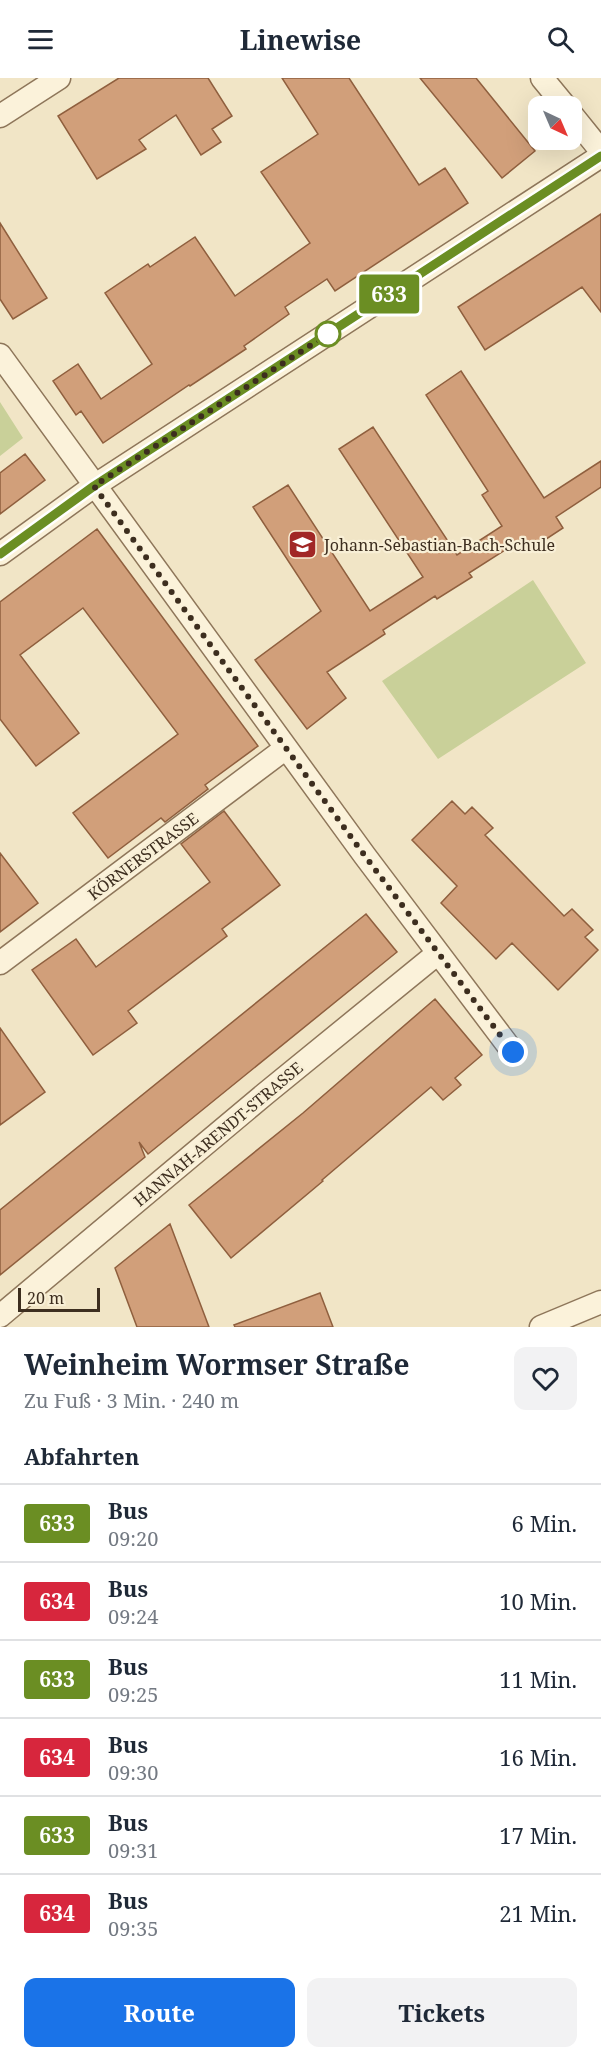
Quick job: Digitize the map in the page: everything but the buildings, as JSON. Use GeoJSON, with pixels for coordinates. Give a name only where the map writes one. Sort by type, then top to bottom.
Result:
{"type":"FeatureCollection","features":[{"type":"Feature","properties":{"kind":"street"},"geometry":{"type":"LineString","coordinates":[[0,116],[59,78]]}},
{"type":"Feature","properties":{"kind":"street"},"geometry":{"type":"LineString","coordinates":[[542,78],[557,96]]}},
{"type":"Feature","properties":{"kind":"street"},"geometry":{"type":"LineString","coordinates":[[582,127],[601,151]]}},
{"type":"Feature","properties":{"kind":"street"},"geometry":{"type":"LineString","coordinates":[[0,554],[94,486],[601,156]]}},
{"type":"Feature","properties":{"kind":"street"},"geometry":{"type":"LineString","coordinates":[[0,355],[286,748],[513,1052]]}},
{"type":"Feature","properties":{"kind":"street","name":"KÖRNERSTRASSE"},"geometry":{"type":"LineString","coordinates":[[0,963],[286,748]]}},
{"type":"Feature","properties":{"kind":"street","name":"HANNAH-ARENDT-STRASSE"},"geometry":{"type":"LineString","coordinates":[[0,1316],[265,1094],[438,953]]}},
{"type":"Feature","properties":{"kind":"street"},"geometry":{"type":"LineString","coordinates":[[541,1327],[601,1302]]}},
{"type":"Feature","properties":{"kind":"green space"},"geometry":{"type":"Polygon","coordinates":[[[0,402],[23,438],[0,456],[0,402]]]}},
{"type":"Feature","properties":{"kind":"green space"},"geometry":{"type":"Polygon","coordinates":[[[533,580],[586,663],[438,759],[382,681],[533,580]]]}},
{"type":"Feature","properties":{"kind":"bus line","name":"633"},"geometry":{"type":"LineString","coordinates":[[0,554],[94,486],[601,156]]}},
{"type":"Feature","properties":{"kind":"place","name":"Johann-Sebastian-Bach-Schule"},"geometry":{"type":"Point","coordinates":[303,545]}},
{"type":"Feature","properties":{"kind":"route"},"geometry":{"type":"LineString","coordinates":[[328,334],[94,486],[365,856],[513,1052]]}}]}
